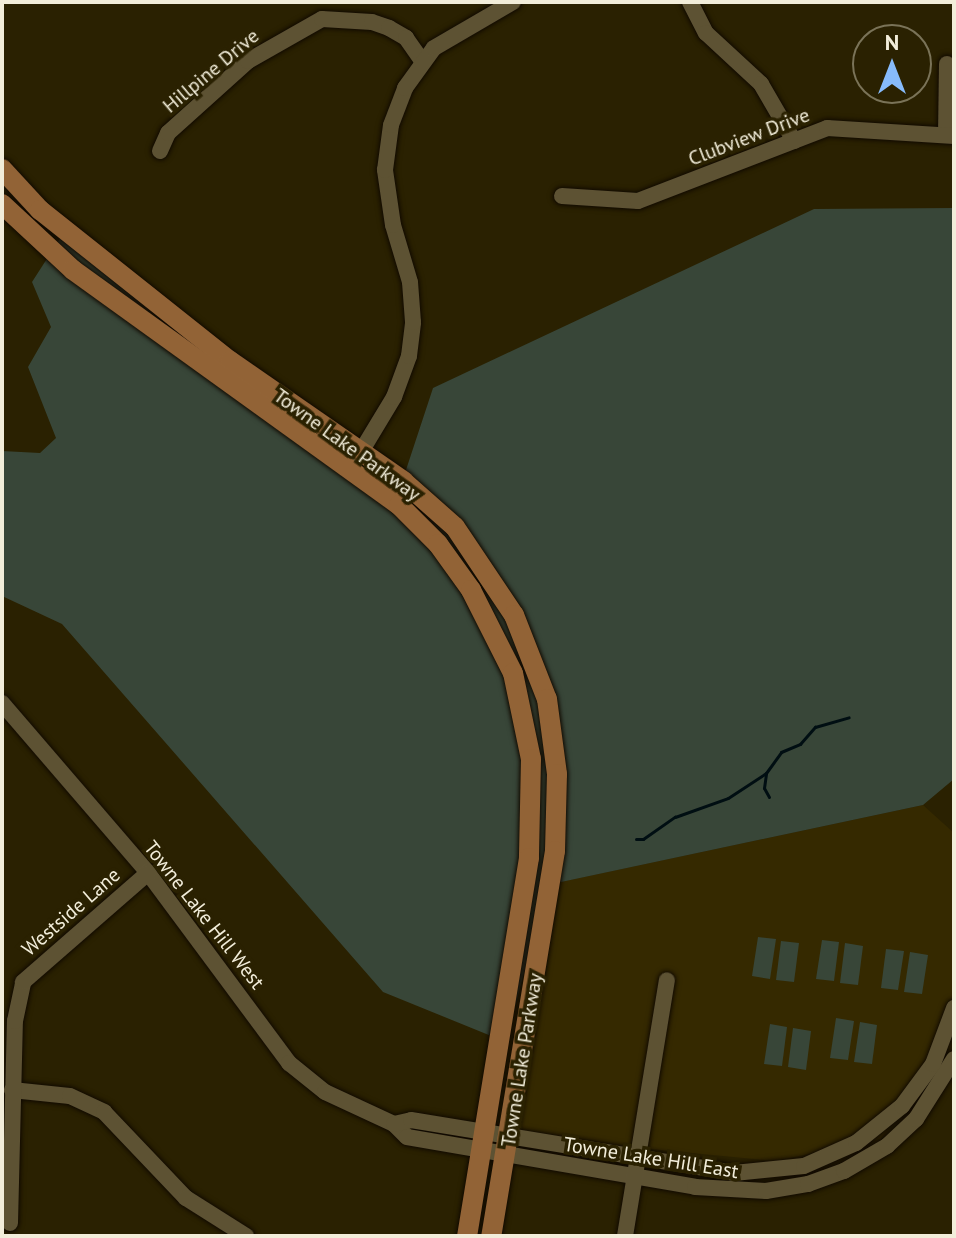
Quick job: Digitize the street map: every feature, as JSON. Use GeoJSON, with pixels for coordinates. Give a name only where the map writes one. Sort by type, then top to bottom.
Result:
{"type":"FeatureCollection","features":[{"type":"Feature","properties":{"kind":"main road","name":"Towne Lake Parkway"},"geometry":{"type":"LineString","coordinates":[[2,169],[40,210],[356,460],[428,534],[471,590],[513,673],[531,759],[529,858],[467,1236]]}},
{"type":"Feature","properties":{"kind":"main road","name":"Towne Lake Parkway"},"geometry":{"type":"LineString","coordinates":[[2,204],[73,270],[455,527],[514,615],[547,699],[557,774],[555,851],[509,1146],[491,1236]]}},
{"type":"Feature","properties":{"kind":"street"},"geometry":{"type":"LineString","coordinates":[[356,460],[394,397],[409,356],[410,282],[393,225],[385,170],[391,125],[422,61],[461,30],[513,2]]}},
{"type":"Feature","properties":{"kind":"street"},"geometry":{"type":"LineString","coordinates":[[690,2],[706,33],[768,93],[794,141]]}},
{"type":"Feature","properties":{"kind":"street","name":"Hillpine Drive"},"geometry":{"type":"LineString","coordinates":[[160,151],[168,133],[248,61],[322,19],[372,22],[389,28],[406,38],[422,61]]}},
{"type":"Feature","properties":{"kind":"street"},"geometry":{"type":"LineString","coordinates":[[947,64],[950,136]]}},
{"type":"Feature","properties":{"kind":"street","name":"Clubview Drive"},"geometry":{"type":"LineString","coordinates":[[562,196],[638,201],[827,128],[950,136]]}},
{"type":"Feature","properties":{"kind":"street","name":"Towne Lake Hill West"},"geometry":{"type":"LineString","coordinates":[[3,707],[148,873],[289,1063],[325,1092],[394,1124],[407,1137],[482,1141]]}},
{"type":"Feature","properties":{"kind":"street","name":"Westside Lane"},"geometry":{"type":"LineString","coordinates":[[10,1223],[12,1090],[23,982],[148,873]]}},
{"type":"Feature","properties":{"kind":"street"},"geometry":{"type":"LineString","coordinates":[[625,1236],[667,980]]}},
{"type":"Feature","properties":{"kind":"street","name":"Towne Lake Hill East"},"geometry":{"type":"LineString","coordinates":[[509,1146],[638,1158],[734,1173],[791,1168],[831,1156],[856,1143],[902,1106],[948,1046],[954,1008]]}},
{"type":"Feature","properties":{"kind":"street","name":"Towne Lake Hill East"},"geometry":{"type":"LineString","coordinates":[[482,1141],[634,1175],[741,1192],[808,1184],[887,1146],[916,1119],[954,1059]]}},
{"type":"Feature","properties":{"kind":"street"},"geometry":{"type":"LineString","coordinates":[[12,1090],[70,1096],[104,1112],[186,1198],[246,1236]]}},
{"type":"Feature","properties":{"kind":"shaded area"},"geometry":{"type":"Polygon","coordinates":[[[923,805],[954,833],[954,1020],[881,1139],[775,1161],[484,1133],[546,885],[923,805]]]}},
{"type":"Feature","properties":{"kind":"green space"},"geometry":{"type":"Polygon","coordinates":[[[954,208],[954,779],[923,805],[547,885],[506,1042],[383,992],[62,624],[2,596],[2,451],[40,453],[56,438],[28,367],[51,327],[32,282],[68,226],[403,479],[433,388],[814,209],[954,208]]]}},
{"type":"Feature","properties":{"kind":"green space"},"geometry":{"type":"Polygon","coordinates":[[[758,937],[776,939],[770,979],[752,976],[758,937]]]}},
{"type":"Feature","properties":{"kind":"green space"},"geometry":{"type":"Polygon","coordinates":[[[822,940],[839,942],[834,981],[816,979],[822,940]]]}},
{"type":"Feature","properties":{"kind":"green space"},"geometry":{"type":"Polygon","coordinates":[[[781,941],[799,943],[794,982],[776,980],[781,941]]]}},
{"type":"Feature","properties":{"kind":"green space"},"geometry":{"type":"Polygon","coordinates":[[[845,943],[863,946],[858,985],[840,983],[845,943]]]}},
{"type":"Feature","properties":{"kind":"green space"},"geometry":{"type":"Polygon","coordinates":[[[886,949],[904,951],[898,990],[881,988],[886,949]]]}},
{"type":"Feature","properties":{"kind":"green space"},"geometry":{"type":"Polygon","coordinates":[[[910,952],[928,955],[922,994],[904,992],[910,952]]]}},
{"type":"Feature","properties":{"kind":"green space"},"geometry":{"type":"Polygon","coordinates":[[[836,1018],[854,1021],[848,1060],[830,1058],[836,1018]]]}},
{"type":"Feature","properties":{"kind":"green space"},"geometry":{"type":"Polygon","coordinates":[[[860,1022],[877,1025],[872,1064],[854,1062],[860,1022]]]}},
{"type":"Feature","properties":{"kind":"green space"},"geometry":{"type":"Polygon","coordinates":[[[770,1024],[787,1027],[782,1066],[764,1064],[770,1024]]]}},
{"type":"Feature","properties":{"kind":"green space"},"geometry":{"type":"Polygon","coordinates":[[[793,1028],[811,1031],[806,1070],[788,1067],[793,1028]]]}},
{"type":"Feature","properties":{"kind":"waterway"},"geometry":{"type":"LineString","coordinates":[[769,797],[764,788],[766,773],[781,752],[800,744],[815,727],[849,717]]}},
{"type":"Feature","properties":{"kind":"waterway"},"geometry":{"type":"LineString","coordinates":[[636,839],[643,839],[675,817],[728,798],[766,773]]}}]}
